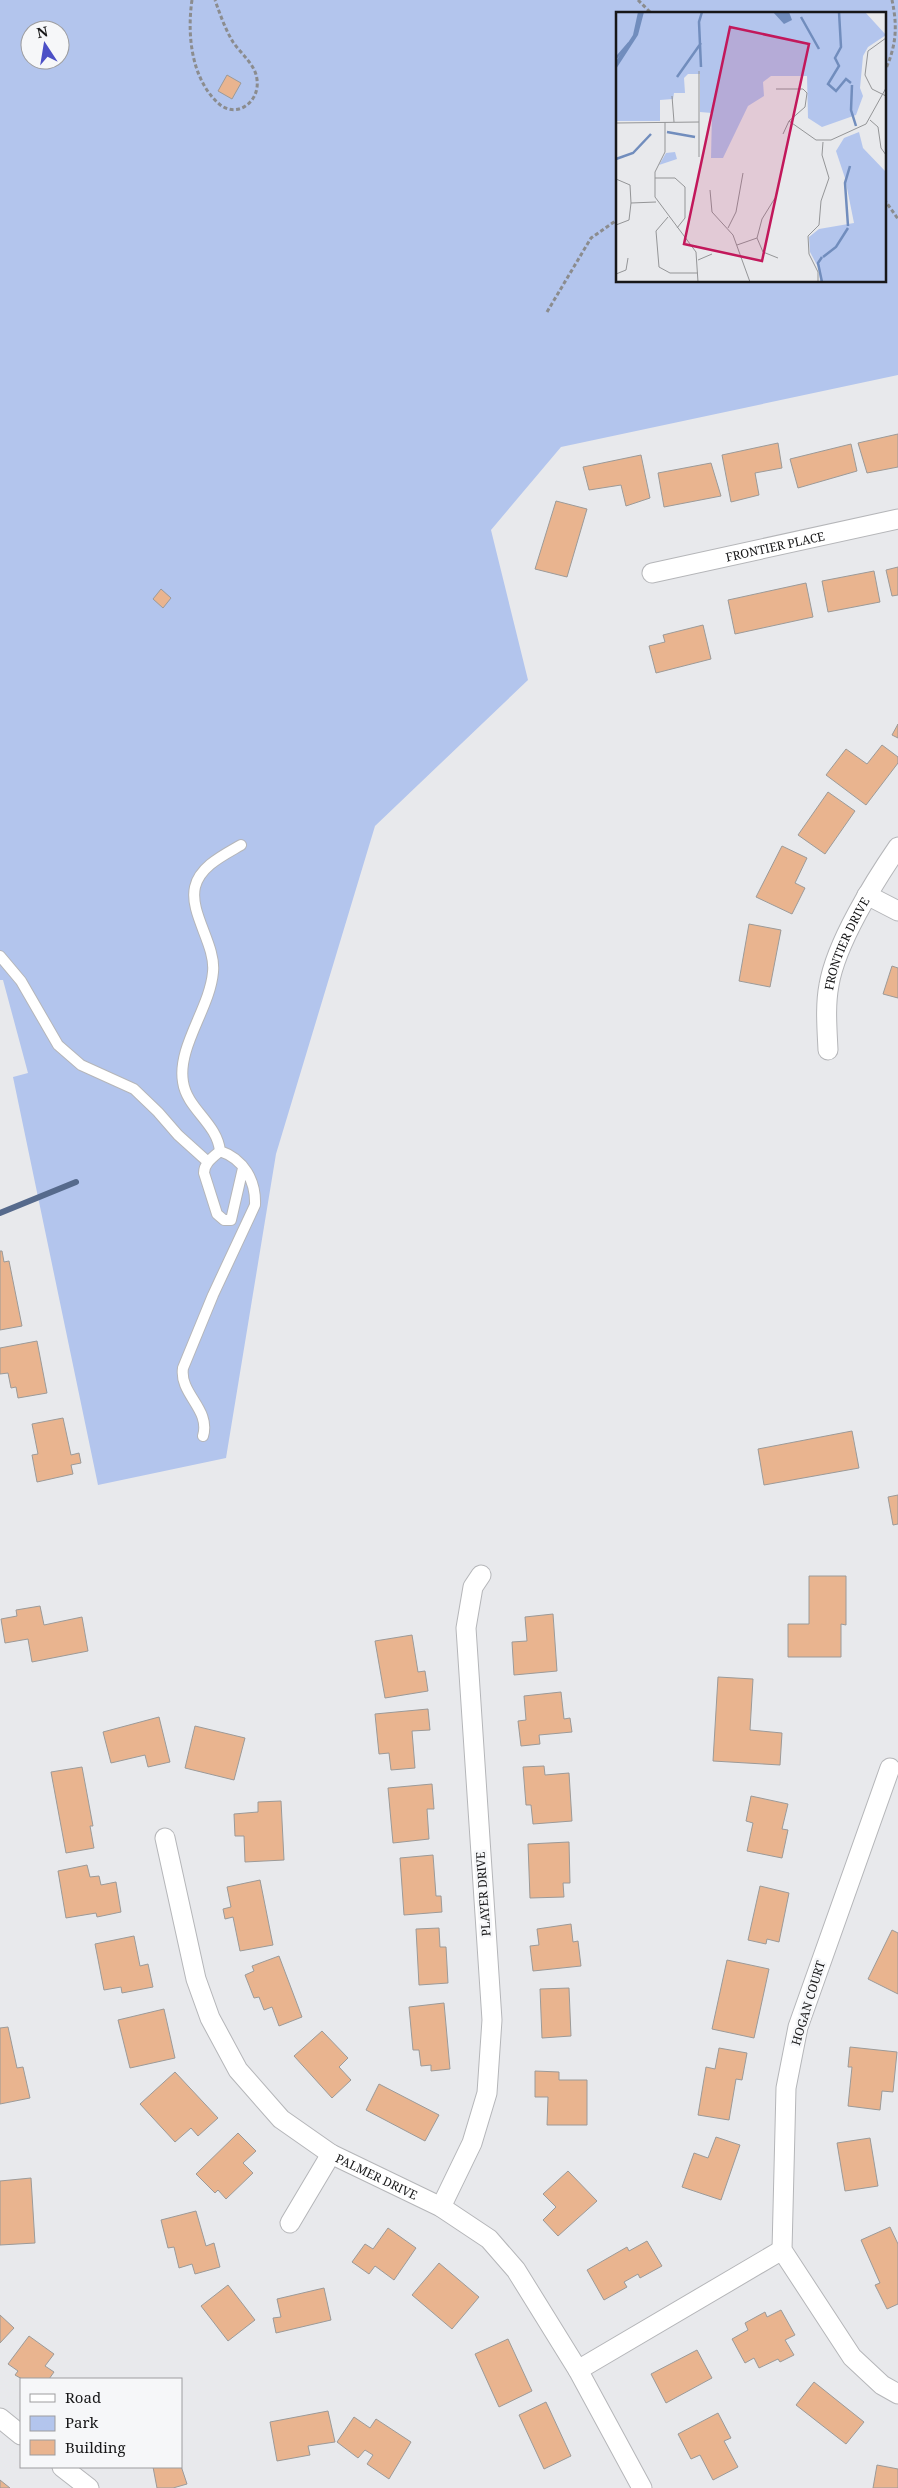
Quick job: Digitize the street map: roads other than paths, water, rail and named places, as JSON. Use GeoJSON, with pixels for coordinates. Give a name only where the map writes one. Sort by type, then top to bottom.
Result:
{"type":"FeatureCollection","features":[{"type":"Feature","properties":{"kind":"street","name":"FRONTIER PLACE"},"geometry":{"type":"LineString","coordinates":[[652,573],[898,519]]}},
{"type":"Feature","properties":{"kind":"street","name":"FRONTIER DRIVE"},"geometry":{"type":"LineString","coordinates":[[828,1050],[826,1014],[829,983],[843,944],[867,895],[898,847]]}},
{"type":"Feature","properties":{"kind":"street"},"geometry":{"type":"LineString","coordinates":[[867,895],[898,911]]}},
{"type":"Feature","properties":{"kind":"street","name":"PLAYER DRIVE"},"geometry":{"type":"LineString","coordinates":[[441,2207],[472,2143],[487,2093],[492,2020],[466,1628],[473,1587],[481,1575]]}},
{"type":"Feature","properties":{"kind":"street","name":"HOGAN COURT"},"geometry":{"type":"LineString","coordinates":[[782,2250],[786,2088],[798,2027],[890,1768]]}},
{"type":"Feature","properties":{"kind":"street","name":"PALMER DRIVE"},"geometry":{"type":"LineString","coordinates":[[165,1838],[196,1979],[210,2018],[238,2070],[281,2119],[331,2154],[441,2207],[489,2239],[516,2270],[578,2370],[642,2488]]}},
{"type":"Feature","properties":{"kind":"street"},"geometry":{"type":"LineString","coordinates":[[290,2223],[331,2154]]}},
{"type":"Feature","properties":{"kind":"street"},"geometry":{"type":"LineString","coordinates":[[578,2370],[782,2250],[852,2357],[882,2385],[898,2394]]}},
{"type":"Feature","properties":{"kind":"street"},"geometry":{"type":"LineString","coordinates":[[0,2418],[20,2434]]}},
{"type":"Feature","properties":{"kind":"street"},"geometry":{"type":"LineString","coordinates":[[63,2468],[89,2488]]}},
{"type":"Feature","properties":{"kind":"lane"},"geometry":{"type":"LineString","coordinates":[[220,1151],[217,1135],[188,1097],[182,1074],[186,1050],[205,1004],[214,970],[213,957],[197,910],[194,889],[198,878],[205,869],[241,845]]}},
{"type":"Feature","properties":{"kind":"lane"},"geometry":{"type":"LineString","coordinates":[[0,956],[21,981],[58,1045],[81,1065],[134,1089],[178,1135],[208,1162]]}},
{"type":"Feature","properties":{"kind":"lane"},"geometry":{"type":"LineString","coordinates":[[220,1151],[204,1167],[204,1173],[217,1214],[224,1220],[230,1220],[243,1168]]}},
{"type":"Feature","properties":{"kind":"lane"},"geometry":{"type":"LineString","coordinates":[[203,1436],[205,1423],[202,1413],[183,1381],[183,1368],[213,1295],[256,1205],[253,1184],[238,1160],[220,1151]]}},
{"type":"Feature","properties":{"kind":"waterway"},"geometry":{"type":"LineString","coordinates":[[0,1213],[76,1182]]}}]}
